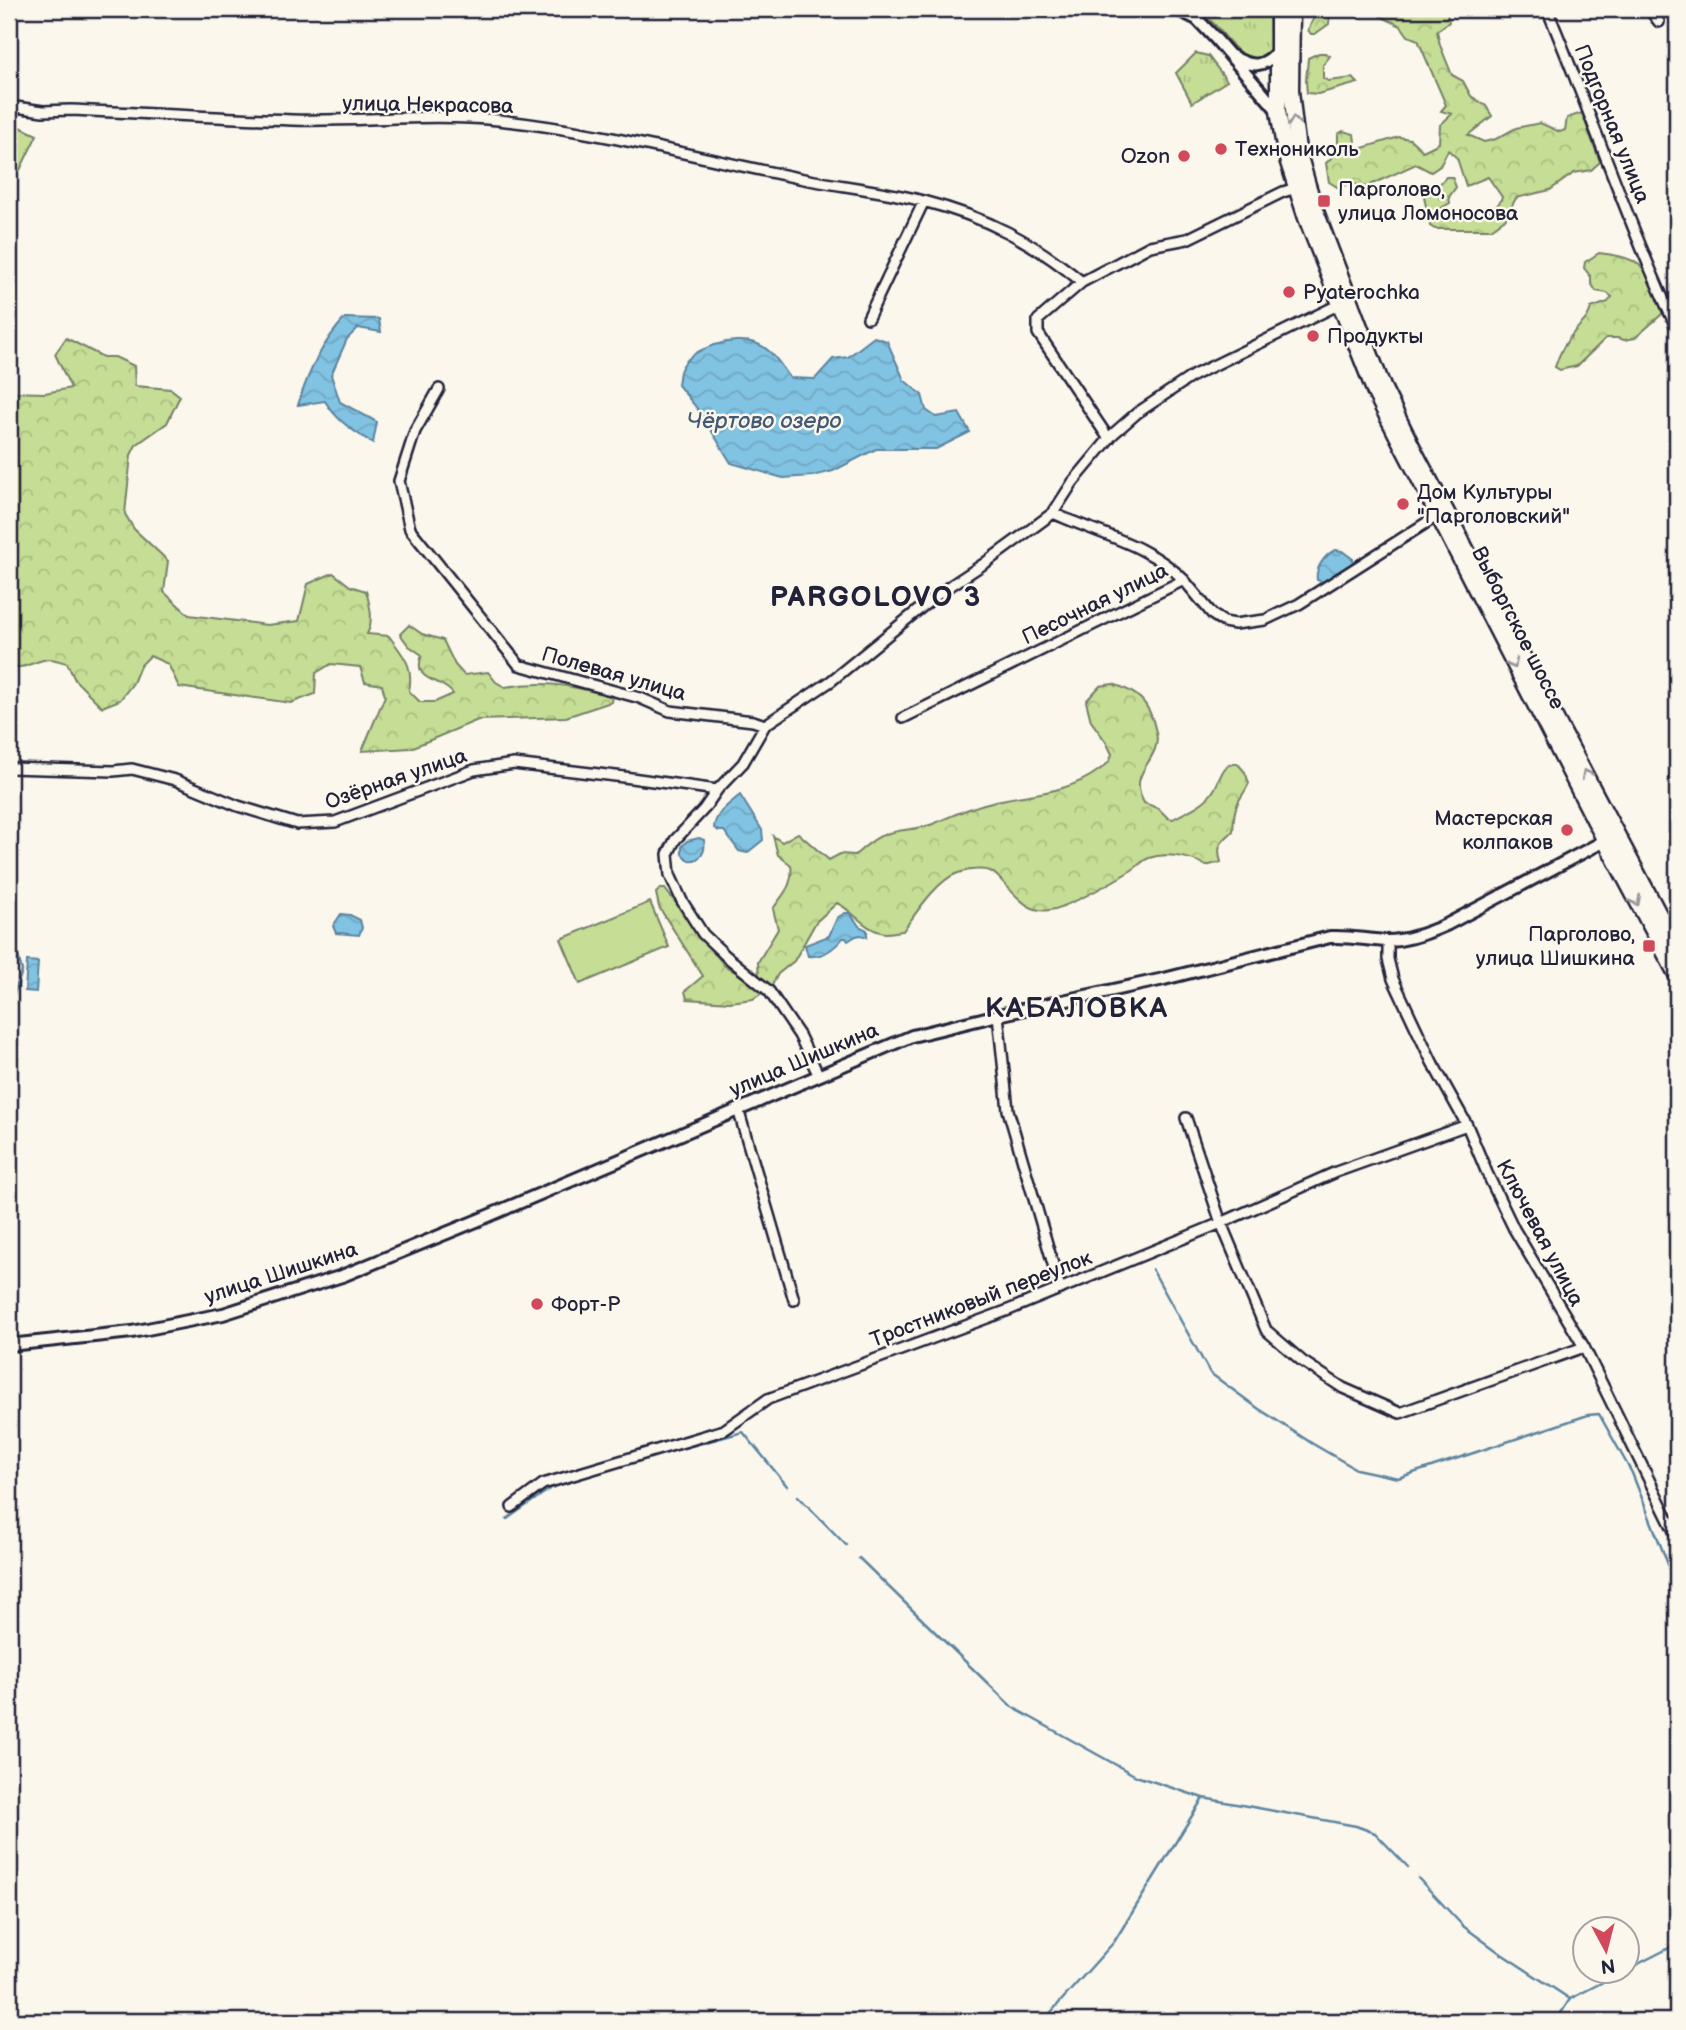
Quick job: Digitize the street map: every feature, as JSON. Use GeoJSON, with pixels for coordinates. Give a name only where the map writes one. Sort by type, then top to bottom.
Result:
{"type":"FeatureCollection","features":[{"type":"Feature","properties":{"kind":"main road","name":"Выборгское шоссе"},"geometry":{"type":"LineString","coordinates":[[1278,9],[1278,111],[1285,153],[1375,393],[1437,516],[1611,838],[1677,948]]}},
{"type":"Feature","properties":{"kind":"main road","name":"Выборгское шоссе"},"geometry":{"type":"LineString","coordinates":[[1292,9],[1291,91],[1298,150],[1317,215],[1383,387],[1611,838],[1677,976]]}},
{"type":"Feature","properties":{"kind":"street"},"geometry":{"type":"LineString","coordinates":[[1177,9],[1196,19],[1278,111]]}},
{"type":"Feature","properties":{"kind":"street","name":"Подгорная улица"},"geometry":{"type":"LineString","coordinates":[[1547,9],[1677,329]]}},
{"type":"Feature","properties":{"kind":"street"},"geometry":{"type":"LineString","coordinates":[[1649,9],[1659,22]]}},
{"type":"Feature","properties":{"kind":"street"},"geometry":{"type":"LineString","coordinates":[[1227,53],[1242,62],[1255,65],[1266,63],[1278,51]]}},
{"type":"Feature","properties":{"kind":"street","name":"улица Некрасова"},"geometry":{"type":"LineString","coordinates":[[9,109],[292,120],[498,120],[678,152],[957,210],[1005,230],[1051,256],[1082,282]]}},
{"type":"Feature","properties":{"kind":"street"},"geometry":{"type":"LineString","coordinates":[[1109,439],[1038,333],[1038,320],[1082,282],[1150,246],[1187,239],[1296,188]]}},
{"type":"Feature","properties":{"kind":"street"},"geometry":{"type":"LineString","coordinates":[[868,318],[924,201]]}},
{"type":"Feature","properties":{"kind":"street"},"geometry":{"type":"LineString","coordinates":[[818,1074],[799,1035],[769,991],[703,934],[682,901],[670,875],[668,853],[675,840],[743,762],[765,725],[831,681],[938,594],[1054,513],[1073,482],[1109,439],[1137,414],[1194,375],[1340,304]]}},
{"type":"Feature","properties":{"kind":"street","name":"Полевая улица"},"geometry":{"type":"LineString","coordinates":[[439,389],[415,431],[399,481],[410,529],[519,665],[640,698],[670,711],[753,721],[765,725]]}},
{"type":"Feature","properties":{"kind":"street"},"geometry":{"type":"LineString","coordinates":[[1054,513],[1151,555],[1171,566],[1184,580]]}},
{"type":"Feature","properties":{"kind":"street","name":"Песочная улица"},"geometry":{"type":"LineString","coordinates":[[902,718],[1184,580],[1213,615],[1224,622],[1236,624],[1265,620],[1299,604],[1437,516]]}},
{"type":"Feature","properties":{"kind":"street","name":"Озёрная улица"},"geometry":{"type":"LineString","coordinates":[[9,768],[113,771],[132,768],[175,780],[238,806],[297,824],[335,822],[474,770],[514,764],[717,790]]}},
{"type":"Feature","properties":{"kind":"street","name":"улица Шишкина"},"geometry":{"type":"LineString","coordinates":[[9,1345],[132,1332],[223,1314],[342,1276],[481,1220],[912,1036],[1164,979],[1330,937],[1351,936],[1388,941],[1424,935],[1611,838]]}},
{"type":"Feature","properties":{"kind":"street","name":"Ключевая улица"},"geometry":{"type":"LineString","coordinates":[[1388,941],[1388,960],[1393,979],[1432,1062],[1467,1125],[1514,1229],[1584,1347],[1677,1536]]}},
{"type":"Feature","properties":{"kind":"street"},"geometry":{"type":"LineString","coordinates":[[998,1015],[1008,1110],[1060,1288]]}},
{"type":"Feature","properties":{"kind":"street"},"geometry":{"type":"LineString","coordinates":[[738,1109],[794,1300]]}},
{"type":"Feature","properties":{"kind":"street"},"geometry":{"type":"LineString","coordinates":[[1186,1118],[1222,1223],[1266,1330],[1302,1361],[1343,1388],[1400,1413],[1584,1347]]}},
{"type":"Feature","properties":{"kind":"street","name":"Тростниковый переулок"},"geometry":{"type":"LineString","coordinates":[[512,1507],[543,1484],[724,1430],[768,1399],[1006,1311],[1222,1223],[1336,1171],[1467,1125]]}},
{"type":"Feature","properties":{"kind":"green space"},"geometry":{"type":"Polygon","coordinates":[[[1194,9],[1269,9],[1270,48],[1266,57],[1250,61],[1235,49],[1210,20],[1194,9]]]}},
{"type":"Feature","properties":{"kind":"green space"},"geometry":{"type":"Polygon","coordinates":[[[1318,9],[1334,9],[1330,12],[1329,24],[1311,34],[1308,30],[1318,9]]]}},
{"type":"Feature","properties":{"kind":"green space"},"geometry":{"type":"Polygon","coordinates":[[[1377,9],[1446,9],[1449,22],[1437,31],[1452,75],[1463,81],[1471,96],[1486,106],[1492,116],[1468,135],[1484,142],[1516,128],[1540,123],[1560,132],[1565,130],[1567,118],[1582,113],[1600,162],[1591,170],[1574,173],[1550,190],[1516,198],[1505,219],[1491,229],[1435,229],[1430,226],[1423,192],[1432,185],[1438,186],[1446,177],[1452,177],[1456,187],[1449,197],[1450,203],[1436,211],[1442,221],[1485,213],[1498,204],[1502,197],[1488,177],[1466,186],[1457,158],[1448,150],[1440,166],[1431,172],[1416,164],[1366,187],[1350,183],[1339,188],[1329,182],[1326,163],[1338,151],[1338,134],[1343,131],[1354,134],[1356,150],[1399,137],[1410,139],[1423,151],[1439,143],[1440,125],[1452,114],[1441,111],[1446,105],[1418,40],[1408,36],[1401,26],[1380,16],[1377,9]]]}},
{"type":"Feature","properties":{"kind":"green space"},"geometry":{"type":"Polygon","coordinates":[[[1196,53],[1208,56],[1227,81],[1192,103],[1176,73],[1196,53]]]}},
{"type":"Feature","properties":{"kind":"green space"},"geometry":{"type":"Polygon","coordinates":[[[1319,53],[1330,56],[1323,65],[1323,78],[1328,81],[1353,78],[1358,83],[1318,94],[1307,93],[1308,58],[1319,53]]]}},
{"type":"Feature","properties":{"kind":"green space"},"geometry":{"type":"Polygon","coordinates":[[[20,127],[37,135],[20,170],[9,165],[9,149],[20,127]]]}},
{"type":"Feature","properties":{"kind":"green space"},"geometry":{"type":"Polygon","coordinates":[[[1599,253],[1626,258],[1645,270],[1658,293],[1662,314],[1635,338],[1606,338],[1577,366],[1560,370],[1555,367],[1561,353],[1591,308],[1608,302],[1612,297],[1596,291],[1584,268],[1585,262],[1599,253]]]}},
{"type":"Feature","properties":{"kind":"green space"},"geometry":{"type":"Polygon","coordinates":[[[66,338],[103,357],[115,357],[134,366],[135,386],[171,389],[180,396],[167,423],[136,445],[131,455],[125,514],[134,529],[168,561],[164,592],[189,615],[267,625],[299,621],[308,584],[333,573],[350,586],[366,591],[371,618],[367,634],[389,636],[409,668],[409,691],[420,702],[435,702],[453,694],[421,671],[422,655],[409,646],[400,634],[409,625],[422,634],[443,640],[455,665],[464,675],[488,672],[496,682],[505,687],[547,684],[572,687],[612,696],[611,702],[566,717],[478,720],[411,748],[362,751],[385,696],[382,685],[365,682],[360,667],[331,664],[316,673],[315,694],[291,703],[179,687],[168,664],[150,656],[140,666],[133,683],[120,700],[102,707],[75,680],[67,663],[49,659],[19,667],[9,666],[9,392],[45,393],[71,388],[55,354],[66,338]]]}},
{"type":"Feature","properties":{"kind":"green space"},"geometry":{"type":"Polygon","coordinates":[[[1113,684],[1141,699],[1155,728],[1156,746],[1139,780],[1144,803],[1158,808],[1168,818],[1173,819],[1207,798],[1228,766],[1238,764],[1245,772],[1249,783],[1236,808],[1233,831],[1219,847],[1221,862],[1206,866],[1179,856],[1149,858],[1084,897],[1065,906],[1046,910],[1038,910],[1025,904],[992,872],[966,871],[942,882],[903,931],[890,933],[872,929],[837,903],[816,922],[794,961],[778,974],[771,987],[753,999],[730,1002],[687,999],[685,991],[703,976],[659,907],[656,893],[660,889],[665,889],[724,965],[743,977],[757,980],[758,962],[778,929],[773,909],[791,878],[791,865],[778,855],[773,836],[782,842],[798,833],[829,860],[840,854],[855,855],[882,835],[927,826],[988,803],[1073,784],[1107,764],[1111,757],[1106,742],[1091,721],[1086,701],[1100,686],[1113,684]]]}},
{"type":"Feature","properties":{"kind":"green space"},"geometry":{"type":"Polygon","coordinates":[[[650,902],[669,947],[580,984],[561,939],[650,902]]]}},
{"type":"Feature","properties":{"kind":"water"},"geometry":{"type":"Polygon","coordinates":[[[345,318],[379,319],[381,332],[358,328],[347,339],[331,375],[340,402],[377,422],[373,443],[346,425],[325,401],[298,405],[317,359],[345,318]]]}},
{"type":"Feature","properties":{"kind":"water","name":"Чёртово озеро"},"geometry":{"type":"Polygon","coordinates":[[[874,337],[887,341],[904,380],[922,395],[926,410],[936,417],[959,413],[970,432],[936,449],[876,449],[833,471],[813,476],[783,478],[731,463],[700,412],[678,385],[680,371],[686,361],[703,349],[725,342],[746,341],[761,345],[771,353],[790,378],[815,379],[833,359],[848,357],[874,337]]]}},
{"type":"Feature","properties":{"kind":"water"},"geometry":{"type":"Polygon","coordinates":[[[1335,550],[1342,551],[1353,559],[1353,562],[1323,582],[1317,580],[1321,563],[1335,550]]]}},
{"type":"Feature","properties":{"kind":"water"},"geometry":{"type":"Polygon","coordinates":[[[740,795],[762,830],[763,840],[747,853],[739,851],[724,831],[714,828],[720,813],[740,795]]]}},
{"type":"Feature","properties":{"kind":"water"},"geometry":{"type":"Polygon","coordinates":[[[699,838],[704,840],[703,852],[696,859],[688,860],[682,854],[682,846],[687,841],[699,838]]]}},
{"type":"Feature","properties":{"kind":"water"},"geometry":{"type":"Polygon","coordinates":[[[850,913],[859,926],[867,930],[867,937],[856,936],[848,941],[843,938],[828,951],[808,956],[805,945],[829,936],[837,918],[850,913]]]}},
{"type":"Feature","properties":{"kind":"water"},"geometry":{"type":"Polygon","coordinates":[[[341,914],[360,920],[362,928],[359,935],[336,933],[333,926],[341,914]]]}},
{"type":"Feature","properties":{"kind":"water"},"geometry":{"type":"Polygon","coordinates":[[[27,961],[38,962],[36,992],[25,991],[27,961]]]}},
{"type":"Feature","properties":{"kind":"waterway"},"geometry":{"type":"LineString","coordinates":[[9,933],[14,941],[22,971],[9,1008]]}},
{"type":"Feature","properties":{"kind":"waterway"},"geometry":{"type":"LineString","coordinates":[[1152,1269],[1210,1373],[1259,1409],[1356,1469],[1398,1478],[1588,1415],[1599,1414],[1632,1473],[1677,1587]]}},
{"type":"Feature","properties":{"kind":"waterway"},"geometry":{"type":"LineString","coordinates":[[617,1466],[743,1432],[787,1486]]}},
{"type":"Feature","properties":{"kind":"waterway"},"geometry":{"type":"LineString","coordinates":[[507,1519],[551,1488],[607,1469]]}},
{"type":"Feature","properties":{"kind":"waterway"},"geometry":{"type":"LineString","coordinates":[[798,1496],[846,1545]]}},
{"type":"Feature","properties":{"kind":"waterway"},"geometry":{"type":"LineString","coordinates":[[859,1558],[1012,1707],[1136,1776],[1203,1798],[1356,1826],[1375,1833],[1408,1867]]}},
{"type":"Feature","properties":{"kind":"waterway"},"geometry":{"type":"LineString","coordinates":[[1043,2021],[1114,1942],[1203,1798]]}},
{"type":"Feature","properties":{"kind":"waterway"},"geometry":{"type":"LineString","coordinates":[[1418,1878],[1463,1926],[1570,1999]]}},
{"type":"Feature","properties":{"kind":"waterway"},"geometry":{"type":"LineString","coordinates":[[1556,2021],[1570,1999],[1677,1944]]}},
{"type":"Feature","properties":{"kind":"place","name":"Технониколь"},"geometry":{"type":"Point","coordinates":[1221,149]}},
{"type":"Feature","properties":{"kind":"place","name":"Ozon"},"geometry":{"type":"Point","coordinates":[1184,156]}},
{"type":"Feature","properties":{"kind":"place","name":"Парголово, улица Ломоносова"},"geometry":{"type":"Point","coordinates":[1324,201]}},
{"type":"Feature","properties":{"kind":"place","name":"Pyaterochka"},"geometry":{"type":"Point","coordinates":[1289,292]}},
{"type":"Feature","properties":{"kind":"place","name":"Продукты"},"geometry":{"type":"Point","coordinates":[1313,336]}},
{"type":"Feature","properties":{"kind":"place","name":"Дом Культуры \"Парголовский\""},"geometry":{"type":"Point","coordinates":[1403,504]}},
{"type":"Feature","properties":{"kind":"place","name":"Мастерская колпаков"},"geometry":{"type":"Point","coordinates":[1567,830]}},
{"type":"Feature","properties":{"kind":"place","name":"Парголово, улица Шишкина"},"geometry":{"type":"Point","coordinates":[1649,946]}},
{"type":"Feature","properties":{"kind":"place","name":"Форт-Р"},"geometry":{"type":"Point","coordinates":[537,1304]}},
{"type":"Feature","properties":{"kind":"district","name":"PARGOLOVO 3"},"geometry":{"type":"Point","coordinates":[876,597]}},
{"type":"Feature","properties":{"kind":"district","name":"КАБАЛОВКА"},"geometry":{"type":"Point","coordinates":[1077,1008]}}]}
